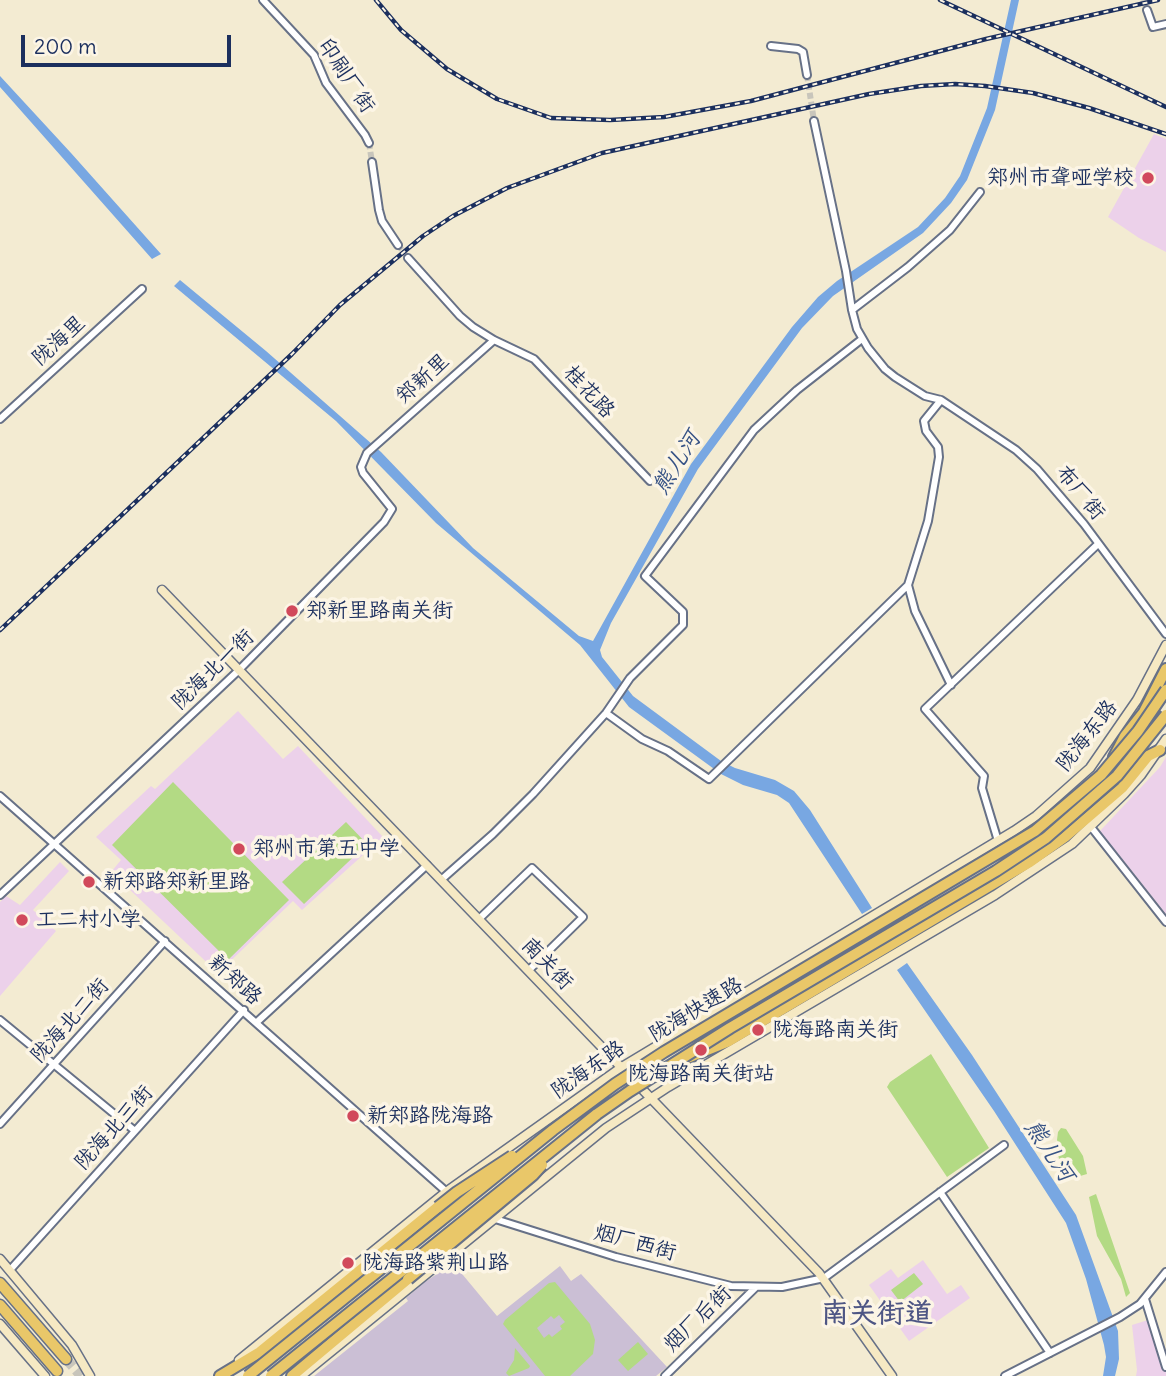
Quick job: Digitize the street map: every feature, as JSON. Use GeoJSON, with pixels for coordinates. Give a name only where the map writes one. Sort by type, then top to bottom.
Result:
{"type":"FeatureCollection","features":[{"type":"Feature","properties":{"kind":"highway"},"geometry":{"type":"LineString","coordinates":[[1113,762],[1116,751],[1144,712],[1166,669]]}},
{"type":"Feature","properties":{"kind":"highway","name":"陇海快速路"},"geometry":{"type":"LineString","coordinates":[[248,1376],[606,1090],[664,1052],[1018,843],[1061,811],[1113,762],[1138,732],[1166,690]]}},
{"type":"Feature","properties":{"kind":"highway","name":"陇海快速路"},"geometry":{"type":"LineString","coordinates":[[271,1376],[597,1114],[668,1066],[1035,845],[1116,776],[1166,715]]}},
{"type":"Feature","properties":{"kind":"highway"},"geometry":{"type":"LineString","coordinates":[[668,1066],[729,1041],[1041,854],[1122,788],[1163,744]]}},
{"type":"Feature","properties":{"kind":"highway"},"geometry":{"type":"LineString","coordinates":[[220,1376],[260,1352],[457,1192],[553,1130]]}},
{"type":"Feature","properties":{"kind":"highway"},"geometry":{"type":"LineString","coordinates":[[292,1376],[533,1175],[562,1143]]}},
{"type":"Feature","properties":{"kind":"main road"},"geometry":{"type":"LineString","coordinates":[[0,1283],[66,1359]]}},
{"type":"Feature","properties":{"kind":"main road"},"geometry":{"type":"LineString","coordinates":[[0,1305],[57,1371]]}},
{"type":"Feature","properties":{"kind":"street","name":"印刷厂街"},"geometry":{"type":"LineString","coordinates":[[263,0],[314,55],[326,83],[369,143]]}},
{"type":"Feature","properties":{"kind":"street"},"geometry":{"type":"LineString","coordinates":[[1147,10],[1153,27],[1166,24]]}},
{"type":"Feature","properties":{"kind":"street"},"geometry":{"type":"LineString","coordinates":[[771,46],[803,52],[807,75]]}},
{"type":"Feature","properties":{"kind":"street","name":"布厂街"},"geometry":{"type":"LineString","coordinates":[[814,121],[852,310],[862,339],[880,363],[895,376],[925,396],[941,400],[1016,450],[1057,491],[1166,634]]}},
{"type":"Feature","properties":{"kind":"street"},"geometry":{"type":"LineString","coordinates":[[372,162],[382,221],[398,245]]}},
{"type":"Feature","properties":{"kind":"street"},"geometry":{"type":"LineString","coordinates":[[852,310],[908,267],[950,230],[980,192]]}},
{"type":"Feature","properties":{"kind":"street"},"geometry":{"type":"LineString","coordinates":[[408,258],[460,316],[494,340]]}},
{"type":"Feature","properties":{"kind":"street","name":"陇海里"},"geometry":{"type":"LineString","coordinates":[[0,419],[142,289]]}},
{"type":"Feature","properties":{"kind":"street"},"geometry":{"type":"LineString","coordinates":[[441,880],[533,794],[606,713],[630,678],[683,625],[685,619],[682,612],[645,576],[754,430],[797,390],[862,339]]}},
{"type":"Feature","properties":{"kind":"street","name":"郑新里"},"geometry":{"type":"LineString","coordinates":[[367,453],[494,340]]}},
{"type":"Feature","properties":{"kind":"street","name":"桂花路"},"geometry":{"type":"LineString","coordinates":[[494,340],[534,359],[650,481]]}},
{"type":"Feature","properties":{"kind":"street"},"geometry":{"type":"LineString","coordinates":[[606,713],[642,739],[668,751],[709,779],[908,585],[929,521],[939,457],[939,447],[928,435],[924,421],[941,400]]}},
{"type":"Feature","properties":{"kind":"street","name":"陇海北一街"},"geometry":{"type":"LineString","coordinates":[[0,895],[239,670],[389,515],[390,505],[363,473],[361,467],[367,453]]}},
{"type":"Feature","properties":{"kind":"street"},"geometry":{"type":"LineString","coordinates":[[998,841],[982,788],[984,776],[925,709],[1098,544]]}},
{"type":"Feature","properties":{"kind":"street"},"geometry":{"type":"LineString","coordinates":[[908,585],[915,611],[951,685]]}},
{"type":"Feature","properties":{"kind":"street","name":"南关街"},"geometry":{"type":"LineString","coordinates":[[162,590],[824,1278],[892,1376]]}},
{"type":"Feature","properties":{"kind":"street","name":"陇海东路"},"geometry":{"type":"LineString","coordinates":[[220,1376],[446,1192],[622,1067],[1036,816],[1090,768],[1137,700],[1166,645]]}},
{"type":"Feature","properties":{"kind":"street"},"geometry":{"type":"LineString","coordinates":[[301,1376],[590,1139],[652,1098],[995,895],[1072,844],[1141,775],[1163,744]]}},
{"type":"Feature","properties":{"kind":"street","name":"新郑路"},"geometry":{"type":"LineString","coordinates":[[0,796],[446,1192]]}},
{"type":"Feature","properties":{"kind":"street"},"geometry":{"type":"LineString","coordinates":[[1091,827],[1166,922]]}},
{"type":"Feature","properties":{"kind":"street"},"geometry":{"type":"LineString","coordinates":[[257,1022],[427,865]]}},
{"type":"Feature","properties":{"kind":"street"},"geometry":{"type":"LineString","coordinates":[[479,919],[532,868],[583,917],[529,970]]}},
{"type":"Feature","properties":{"kind":"street","name":"陇海北二街"},"geometry":{"type":"LineString","coordinates":[[0,1124],[165,942]]}},
{"type":"Feature","properties":{"kind":"street","name":"陇海北三街"},"geometry":{"type":"LineString","coordinates":[[10,1270],[244,1010]]}},
{"type":"Feature","properties":{"kind":"street"},"geometry":{"type":"LineString","coordinates":[[0,1020],[135,1132]]}},
{"type":"Feature","properties":{"kind":"street"},"geometry":{"type":"LineString","coordinates":[[824,1278],[1004,1145]]}},
{"type":"Feature","properties":{"kind":"street","name":"烟厂西街"},"geometry":{"type":"LineString","coordinates":[[446,1192],[494,1220],[616,1257],[731,1286],[782,1287],[824,1278]]}},
{"type":"Feature","properties":{"kind":"street"},"geometry":{"type":"LineString","coordinates":[[940,1192],[1050,1353]]}},
{"type":"Feature","properties":{"kind":"street"},"geometry":{"type":"LineString","coordinates":[[0,1259],[72,1345],[90,1376]]}},
{"type":"Feature","properties":{"kind":"street"},"geometry":{"type":"LineString","coordinates":[[1005,1376],[1120,1317],[1145,1299],[1166,1272]]}},
{"type":"Feature","properties":{"kind":"street","name":"烟厂后街"},"geometry":{"type":"LineString","coordinates":[[665,1376],[756,1287]]}},
{"type":"Feature","properties":{"kind":"street"},"geometry":{"type":"LineString","coordinates":[[1145,1299],[1166,1367]]}},
{"type":"Feature","properties":{"kind":"street"},"geometry":{"type":"LineString","coordinates":[[0,1324],[45,1376]]}},
{"type":"Feature","properties":{"kind":"shaded area","name":"郑州市聋哑学校"},"geometry":{"type":"Polygon","coordinates":[[[1154,134],[1166,139],[1166,252],[1108,217],[1154,134]]]}},
{"type":"Feature","properties":{"kind":"shaded area","name":"郑州市第五中学"},"geometry":{"type":"Polygon","coordinates":[[[238,711],[283,759],[298,746],[383,837],[302,910],[293,901],[218,973],[111,872],[121,860],[96,837],[151,786],[155,789],[238,711]]]}},
{"type":"Feature","properties":{"kind":"shaded area"},"geometry":{"type":"Polygon","coordinates":[[[1166,757],[1166,914],[1100,831],[1160,767],[1166,757]]]}},
{"type":"Feature","properties":{"kind":"shaded area","name":"工二村小学"},"geometry":{"type":"Polygon","coordinates":[[[60,862],[69,871],[33,910],[56,931],[0,996],[0,902],[6,896],[20,905],[60,862]]]}},
{"type":"Feature","properties":{"kind":"shaded area"},"geometry":{"type":"Polygon","coordinates":[[[923,1260],[947,1294],[961,1285],[970,1298],[909,1341],[869,1285],[891,1269],[898,1278],[923,1260]]]}},
{"type":"Feature","properties":{"kind":"shaded area"},"geometry":{"type":"Polygon","coordinates":[[[453,1263],[497,1316],[560,1266],[571,1281],[581,1274],[667,1367],[656,1376],[314,1376],[408,1301],[406,1298],[425,1282],[453,1263]]]}},
{"type":"Feature","properties":{"kind":"shaded area"},"geometry":{"type":"Polygon","coordinates":[[[1148,1320],[1166,1364],[1166,1376],[1136,1376],[1132,1325],[1148,1320]]]}},
{"type":"Feature","properties":{"kind":"green space"},"geometry":{"type":"Polygon","coordinates":[[[173,782],[289,900],[228,960],[112,845],[173,782]]]}},
{"type":"Feature","properties":{"kind":"green space"},"geometry":{"type":"Polygon","coordinates":[[[346,822],[367,844],[304,904],[282,882],[346,822]]]}},
{"type":"Feature","properties":{"kind":"green space"},"geometry":{"type":"Polygon","coordinates":[[[931,1054],[989,1148],[947,1177],[887,1087],[890,1082],[931,1054]]]}},
{"type":"Feature","properties":{"kind":"green space"},"geometry":{"type":"Polygon","coordinates":[[[1061,1128],[1066,1129],[1083,1156],[1087,1174],[1070,1179],[1058,1163],[1060,1160],[1057,1154],[1061,1149],[1057,1140],[1061,1128]]]}},
{"type":"Feature","properties":{"kind":"green space"},"geometry":{"type":"Polygon","coordinates":[[[1096,1194],[1130,1293],[1126,1297],[1121,1279],[1097,1236],[1089,1197],[1096,1194]]]}},
{"type":"Feature","properties":{"kind":"green space"},"geometry":{"type":"Polygon","coordinates":[[[914,1273],[923,1284],[900,1302],[891,1290],[914,1273]]]}},
{"type":"Feature","properties":{"kind":"green space"},"geometry":{"type":"Polygon","coordinates":[[[555,1282],[590,1324],[595,1340],[593,1354],[570,1376],[545,1376],[503,1324],[549,1283],[555,1282]],[[559,1315],[554,1319],[551,1316],[537,1328],[544,1338],[549,1334],[552,1337],[562,1329],[560,1326],[565,1322],[559,1315]]]}},
{"type":"Feature","properties":{"kind":"green space"},"geometry":{"type":"Polygon","coordinates":[[[638,1342],[648,1354],[628,1371],[618,1360],[638,1342]]]}},
{"type":"Feature","properties":{"kind":"green space"},"geometry":{"type":"Polygon","coordinates":[[[515,1348],[530,1366],[509,1376],[506,1373],[514,1360],[515,1348]]]}},
{"type":"Feature","properties":{"kind":"water"},"geometry":{"type":"Polygon","coordinates":[[[1011,0],[1019,0],[995,110],[967,180],[951,203],[923,233],[833,296],[802,328],[698,469],[611,623],[600,650],[602,657],[633,696],[721,761],[775,780],[794,791],[810,810],[872,908],[862,914],[789,803],[777,795],[743,785],[721,774],[629,707],[580,645],[436,523],[336,421],[174,286],[180,280],[266,351],[381,452],[473,548],[579,636],[593,641],[691,464],[792,327],[818,297],[837,281],[918,227],[945,198],[960,176],[987,108],[1011,0]]]}},
{"type":"Feature","properties":{"kind":"water"},"geometry":{"type":"Polygon","coordinates":[[[0,76],[161,254],[152,259],[0,87],[0,76]]]}},
{"type":"Feature","properties":{"kind":"water"},"geometry":{"type":"Polygon","coordinates":[[[907,963],[972,1055],[1076,1215],[1118,1331],[1119,1359],[1115,1376],[1103,1376],[1106,1357],[1104,1345],[1086,1279],[1066,1223],[994,1111],[897,970],[907,963]]]}},
{"type":"Feature","properties":{"kind":"tunnel"},"geometry":{"type":"LineString","coordinates":[[1143,0],[1147,10]]}},
{"type":"Feature","properties":{"kind":"tunnel"},"geometry":{"type":"LineString","coordinates":[[807,75],[814,121]]}},
{"type":"Feature","properties":{"kind":"tunnel"},"geometry":{"type":"LineString","coordinates":[[369,143],[372,162]]}},
{"type":"Feature","properties":{"kind":"tunnel"},"geometry":{"type":"LineString","coordinates":[[398,245],[408,258]]}},
{"type":"Feature","properties":{"kind":"tunnel"},"geometry":{"type":"LineString","coordinates":[[66,1359],[81,1376]]}},
{"type":"Feature","properties":{"kind":"railway"},"geometry":{"type":"LineString","coordinates":[[376,0],[401,30],[447,69],[497,99],[551,118],[610,120],[664,117],[751,101],[986,39],[1158,0]]}},
{"type":"Feature","properties":{"kind":"railway"},"geometry":{"type":"LineString","coordinates":[[940,0],[1166,107]]}},
{"type":"Feature","properties":{"kind":"railway"},"geometry":{"type":"LineString","coordinates":[[0,630],[292,354],[340,305],[423,236],[453,216],[507,188],[602,153],[869,94],[921,86],[955,84],[1033,93],[1089,108],[1166,134]]}},
{"type":"Feature","properties":{"kind":"place","name":"郑州市聋哑学校"},"geometry":{"type":"Point","coordinates":[1148,178]}},
{"type":"Feature","properties":{"kind":"place","name":"郑新里路南关街"},"geometry":{"type":"Point","coordinates":[292,611]}},
{"type":"Feature","properties":{"kind":"place","name":"郑州市第五中学"},"geometry":{"type":"Point","coordinates":[239,849]}},
{"type":"Feature","properties":{"kind":"place","name":"新郑路郑新里路"},"geometry":{"type":"Point","coordinates":[89,882]}},
{"type":"Feature","properties":{"kind":"place","name":"工二村小学"},"geometry":{"type":"Point","coordinates":[22,920]}},
{"type":"Feature","properties":{"kind":"place","name":"陇海路南关街"},"geometry":{"type":"Point","coordinates":[758,1030]}},
{"type":"Feature","properties":{"kind":"place","name":"陇海路南关街站"},"geometry":{"type":"Point","coordinates":[701,1050]}},
{"type":"Feature","properties":{"kind":"place","name":"新郑路陇海路"},"geometry":{"type":"Point","coordinates":[353,1116]}},
{"type":"Feature","properties":{"kind":"place","name":"陇海路紫荆山路"},"geometry":{"type":"Point","coordinates":[348,1263]}},
{"type":"Feature","properties":{"kind":"district","name":"南关街道"},"geometry":{"type":"Point","coordinates":[877,1314]}},
{"type":"Feature","properties":{"kind":"water label","name":"熊儿河"},"geometry":{"type":"Point","coordinates":[677,463]}},
{"type":"Feature","properties":{"kind":"water label","name":"熊儿河"},"geometry":{"type":"Point","coordinates":[1049,1151]}}]}
